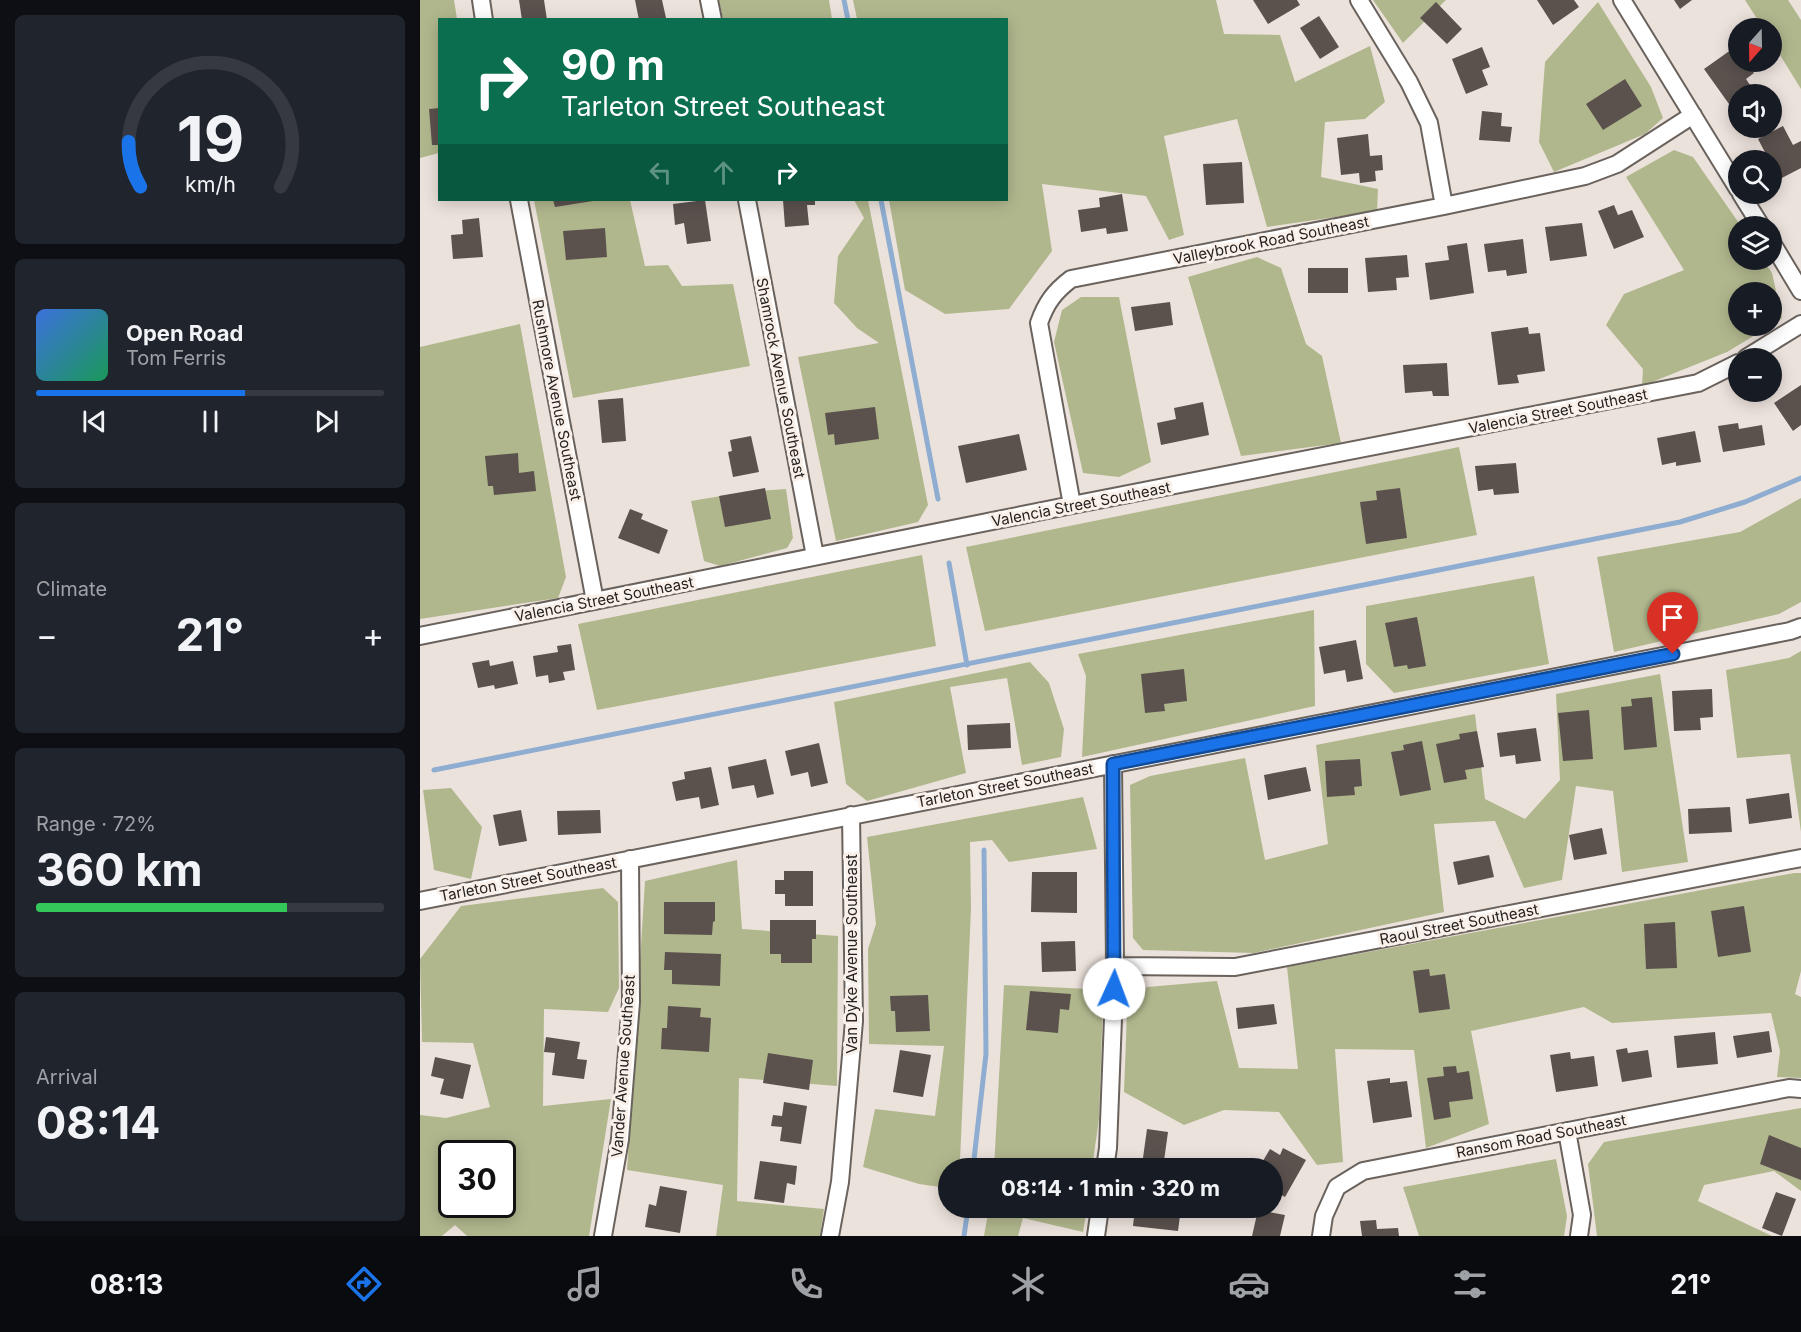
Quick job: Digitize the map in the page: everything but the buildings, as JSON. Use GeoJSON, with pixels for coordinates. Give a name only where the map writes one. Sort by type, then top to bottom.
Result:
{"type":"FeatureCollection","features":[{"type":"Feature","properties":{"kind":"street"},"geometry":{"type":"LineString","coordinates":[[481,0],[484,18]]}},
{"type":"Feature","properties":{"kind":"street"},"geometry":{"type":"LineString","coordinates":[[709,0],[713,18]]}},
{"type":"Feature","properties":{"kind":"street"},"geometry":{"type":"LineString","coordinates":[[1359,0],[1409,82],[1429,123],[1444,206]]}},
{"type":"Feature","properties":{"kind":"street"},"geometry":{"type":"LineString","coordinates":[[1622,0],[1728,173]]}},
{"type":"Feature","properties":{"kind":"street","name":"Valleybrook Road Southeast"},"geometry":{"type":"LineString","coordinates":[[1072,505],[1039,323],[1046,305],[1056,290],[1071,279],[1585,176],[1617,164],[1693,115]]}},
{"type":"Feature","properties":{"kind":"street","name":"Rushmore Avenue Southeast"},"geometry":{"type":"LineString","coordinates":[[519,201],[595,601]]}},
{"type":"Feature","properties":{"kind":"street","name":"Shamrock Avenue Southeast"},"geometry":{"type":"LineString","coordinates":[[747,201],[815,556]]}},
{"type":"Feature","properties":{"kind":"street"},"geometry":{"type":"LineString","coordinates":[[1782,260],[1801,291]]}},
{"type":"Feature","properties":{"kind":"street"},"geometry":{"type":"LineString","coordinates":[[1762,348],[1801,324]]}},
{"type":"Feature","properties":{"kind":"street","name":"Valencia Street Southeast"},"geometry":{"type":"LineString","coordinates":[[420,636],[1072,505],[1698,383],[1728,368]]}},
{"type":"Feature","properties":{"kind":"street","name":"Tarleton Street Southeast"},"geometry":{"type":"LineString","coordinates":[[420,901],[1801,627]]}},
{"type":"Feature","properties":{"kind":"street"},"geometry":{"type":"LineString","coordinates":[[1106,1158],[1115,966],[1113,764]]}},
{"type":"Feature","properties":{"kind":"street","name":"Van Dyke Avenue Southeast"},"geometry":{"type":"LineString","coordinates":[[830,1236],[840,1182],[854,1021],[851,815]]}},
{"type":"Feature","properties":{"kind":"street","name":"Raoul Street Southeast"},"geometry":{"type":"LineString","coordinates":[[1115,966],[1235,967],[1801,858]]}},
{"type":"Feature","properties":{"kind":"street","name":"Vander Avenue Southeast"},"geometry":{"type":"LineString","coordinates":[[603,1236],[620,1139],[631,1002],[630,859]]}},
{"type":"Feature","properties":{"kind":"street","name":"Ransom Road Southeast"},"geometry":{"type":"LineString","coordinates":[[1321,1236],[1324,1216],[1336,1187],[1363,1171],[1789,1088],[1801,1089]]}},
{"type":"Feature","properties":{"kind":"street"},"geometry":{"type":"LineString","coordinates":[[1567,1131],[1582,1215],[1579,1236]]}},
{"type":"Feature","properties":{"kind":"street"},"geometry":{"type":"LineString","coordinates":[[1096,1236],[1099,1218]]}},
{"type":"Feature","properties":{"kind":"green space"},"geometry":{"type":"Polygon","coordinates":[[[420,0],[454,0],[457,18],[438,18],[438,153],[420,158],[420,0]]]}},
{"type":"Feature","properties":{"kind":"green space"},"geometry":{"type":"Polygon","coordinates":[[[719,0],[829,0],[832,18],[723,18],[719,0]]]}},
{"type":"Feature","properties":{"kind":"green space"},"geometry":{"type":"Polygon","coordinates":[[[853,0],[1216,0],[1224,34],[1280,35],[1295,82],[1370,46],[1385,102],[1365,119],[1325,122],[1321,177],[1378,189],[1377,211],[1267,227],[1237,119],[1164,136],[1184,235],[1169,240],[1146,196],[1042,184],[1052,251],[1009,309],[945,314],[905,290],[889,201],[1008,201],[1008,18],[857,18],[853,0]]]}},
{"type":"Feature","properties":{"kind":"green space"},"geometry":{"type":"Polygon","coordinates":[[[1373,0],[1446,0],[1403,43],[1373,0]]]}},
{"type":"Feature","properties":{"kind":"green space"},"geometry":{"type":"Polygon","coordinates":[[[1745,0],[1788,0],[1801,20],[1801,89],[1782,58],[1782,18],[1757,18],[1745,0]]]}},
{"type":"Feature","properties":{"kind":"green space"},"geometry":{"type":"Polygon","coordinates":[[[1598,2],[1651,87],[1663,118],[1645,134],[1554,172],[1539,142],[1545,62],[1598,2]]]}},
{"type":"Feature","properties":{"kind":"green space"},"geometry":{"type":"Polygon","coordinates":[[[1674,150],[1693,157],[1734,216],[1728,216],[1728,270],[1770,270],[1774,282],[1728,282],[1728,336],[1753,336],[1734,348],[1728,348],[1727,352],[1642,386],[1643,369],[1606,325],[1624,294],[1684,270],[1626,177],[1674,150]]]}},
{"type":"Feature","properties":{"kind":"green space"},"geometry":{"type":"Polygon","coordinates":[[[534,201],[630,201],[645,266],[668,265],[682,286],[733,284],[750,366],[573,398],[534,201]]]}},
{"type":"Feature","properties":{"kind":"green space"},"geometry":{"type":"Polygon","coordinates":[[[855,201],[868,201],[928,505],[918,522],[836,541],[798,357],[879,343],[857,328],[834,303],[838,256],[864,218],[855,201]]]}},
{"type":"Feature","properties":{"kind":"green space"},"geometry":{"type":"Polygon","coordinates":[[[1257,257],[1281,268],[1306,344],[1322,356],[1341,443],[1241,456],[1188,277],[1257,257]]]}},
{"type":"Feature","properties":{"kind":"green space"},"geometry":{"type":"Polygon","coordinates":[[[1081,297],[1119,297],[1151,462],[1119,477],[1083,473],[1054,342],[1062,310],[1081,297]]]}},
{"type":"Feature","properties":{"kind":"green space"},"geometry":{"type":"Polygon","coordinates":[[[520,324],[566,577],[558,598],[420,619],[420,347],[520,324]]]}},
{"type":"Feature","properties":{"kind":"green space"},"geometry":{"type":"Polygon","coordinates":[[[1459,447],[1477,535],[985,631],[966,547],[1459,447]]]}},
{"type":"Feature","properties":{"kind":"green space"},"geometry":{"type":"Polygon","coordinates":[[[786,489],[793,538],[787,548],[720,566],[704,561],[691,501],[745,492],[786,489]]]}},
{"type":"Feature","properties":{"kind":"green space"},"geometry":{"type":"Polygon","coordinates":[[[1801,498],[1801,602],[1779,614],[1614,652],[1597,557],[1740,532],[1801,498]]]}},
{"type":"Feature","properties":{"kind":"green space"},"geometry":{"type":"Polygon","coordinates":[[[922,555],[936,646],[597,710],[578,624],[922,555]]]}},
{"type":"Feature","properties":{"kind":"green space"},"geometry":{"type":"Polygon","coordinates":[[[1534,576],[1549,664],[1394,693],[1366,664],[1366,606],[1534,576]]]}},
{"type":"Feature","properties":{"kind":"green space"},"geometry":{"type":"Polygon","coordinates":[[[1314,610],[1315,706],[1082,757],[1086,676],[1078,654],[1314,610]]]}},
{"type":"Feature","properties":{"kind":"green space"},"geometry":{"type":"Polygon","coordinates":[[[1801,651],[1801,832],[1790,754],[1737,758],[1726,670],[1789,658],[1801,651]]]}},
{"type":"Feature","properties":{"kind":"green space"},"geometry":{"type":"Polygon","coordinates":[[[1030,662],[1049,683],[1064,729],[1061,757],[1022,765],[1007,678],[950,687],[966,773],[867,801],[846,784],[834,702],[1030,662]]]}},
{"type":"Feature","properties":{"kind":"green space"},"geometry":{"type":"Polygon","coordinates":[[[1660,674],[1688,862],[1622,872],[1613,791],[1576,786],[1562,880],[1524,888],[1495,821],[1434,824],[1444,912],[1254,953],[1143,950],[1133,938],[1130,785],[1150,776],[1245,758],[1265,860],[1328,844],[1316,745],[1475,714],[1485,799],[1525,819],[1560,780],[1556,694],[1660,674]]]}},
{"type":"Feature","properties":{"kind":"green space"},"geometry":{"type":"Polygon","coordinates":[[[451,788],[482,827],[471,879],[434,870],[423,790],[451,788]]]}},
{"type":"Feature","properties":{"kind":"green space"},"geometry":{"type":"Polygon","coordinates":[[[1083,797],[1097,849],[1009,862],[992,840],[970,842],[971,909],[960,1158],[938,1158],[938,1187],[919,1184],[863,1167],[875,1109],[935,1116],[944,1046],[869,1044],[868,949],[876,924],[867,837],[1083,797]]]}},
{"type":"Feature","properties":{"kind":"green space"},"geometry":{"type":"Polygon","coordinates":[[[737,860],[742,929],[838,936],[837,1086],[739,1078],[737,1201],[824,1209],[820,1236],[716,1236],[723,1185],[627,1170],[645,881],[737,860]]]}},
{"type":"Feature","properties":{"kind":"green space"},"geometry":{"type":"Polygon","coordinates":[[[1801,873],[1801,971],[1795,994],[1801,997],[1801,1078],[1777,1077],[1780,1051],[1771,1013],[1612,1023],[1584,1007],[1471,1031],[1489,1124],[1426,1148],[1414,1050],[1335,1049],[1343,1162],[1317,1165],[1279,1112],[1224,1110],[1184,1125],[1124,1092],[1127,1012],[1147,987],[1217,981],[1239,1068],[1298,1069],[1287,967],[1801,873]]]}},
{"type":"Feature","properties":{"kind":"green space"},"geometry":{"type":"Polygon","coordinates":[[[603,888],[618,902],[619,988],[608,1012],[544,1009],[543,1106],[611,1099],[589,1236],[467,1236],[455,1225],[442,1236],[420,1236],[420,1115],[446,1118],[490,1107],[473,1043],[422,1042],[420,959],[461,906],[603,888]]]}},
{"type":"Feature","properties":{"kind":"green space"},"geometry":{"type":"Polygon","coordinates":[[[1004,985],[1089,989],[1103,1003],[1099,1119],[1093,1158],[995,1158],[1004,985]]]}},
{"type":"Feature","properties":{"kind":"green space"},"geometry":{"type":"Polygon","coordinates":[[[1801,1108],[1801,1191],[1774,1171],[1704,1185],[1698,1201],[1772,1236],[1597,1236],[1588,1164],[1604,1142],[1801,1108]]]}},
{"type":"Feature","properties":{"kind":"green space"},"geometry":{"type":"Polygon","coordinates":[[[1556,1159],[1567,1216],[1564,1236],[1419,1236],[1403,1187],[1556,1159]]]}},
{"type":"Feature","properties":{"kind":"green space"},"geometry":{"type":"Polygon","coordinates":[[[987,1218],[1023,1218],[1018,1236],[984,1236],[987,1218]]]}},
{"type":"Feature","properties":{"kind":"green space"},"geometry":{"type":"Polygon","coordinates":[[[1023,1218],[1085,1218],[1083,1232],[1023,1218]]]}},
{"type":"Feature","properties":{"kind":"waterway"},"geometry":{"type":"LineString","coordinates":[[844,0],[848,18]]}},
{"type":"Feature","properties":{"kind":"waterway"},"geometry":{"type":"LineString","coordinates":[[881,201],[938,499]]}},
{"type":"Feature","properties":{"kind":"waterway"},"geometry":{"type":"LineString","coordinates":[[434,770],[1680,522],[1745,502],[1801,478]]}},
{"type":"Feature","properties":{"kind":"waterway"},"geometry":{"type":"LineString","coordinates":[[949,563],[967,665]]}},
{"type":"Feature","properties":{"kind":"waterway"},"geometry":{"type":"LineString","coordinates":[[974,1158],[986,1054],[984,850]]}},
{"type":"Feature","properties":{"kind":"waterway"},"geometry":{"type":"LineString","coordinates":[[964,1236],[967,1218]]}},
{"type":"Feature","properties":{"kind":"route"},"geometry":{"type":"LineString","coordinates":[[1114,989],[1113,764],[1673,654]]}}]}
